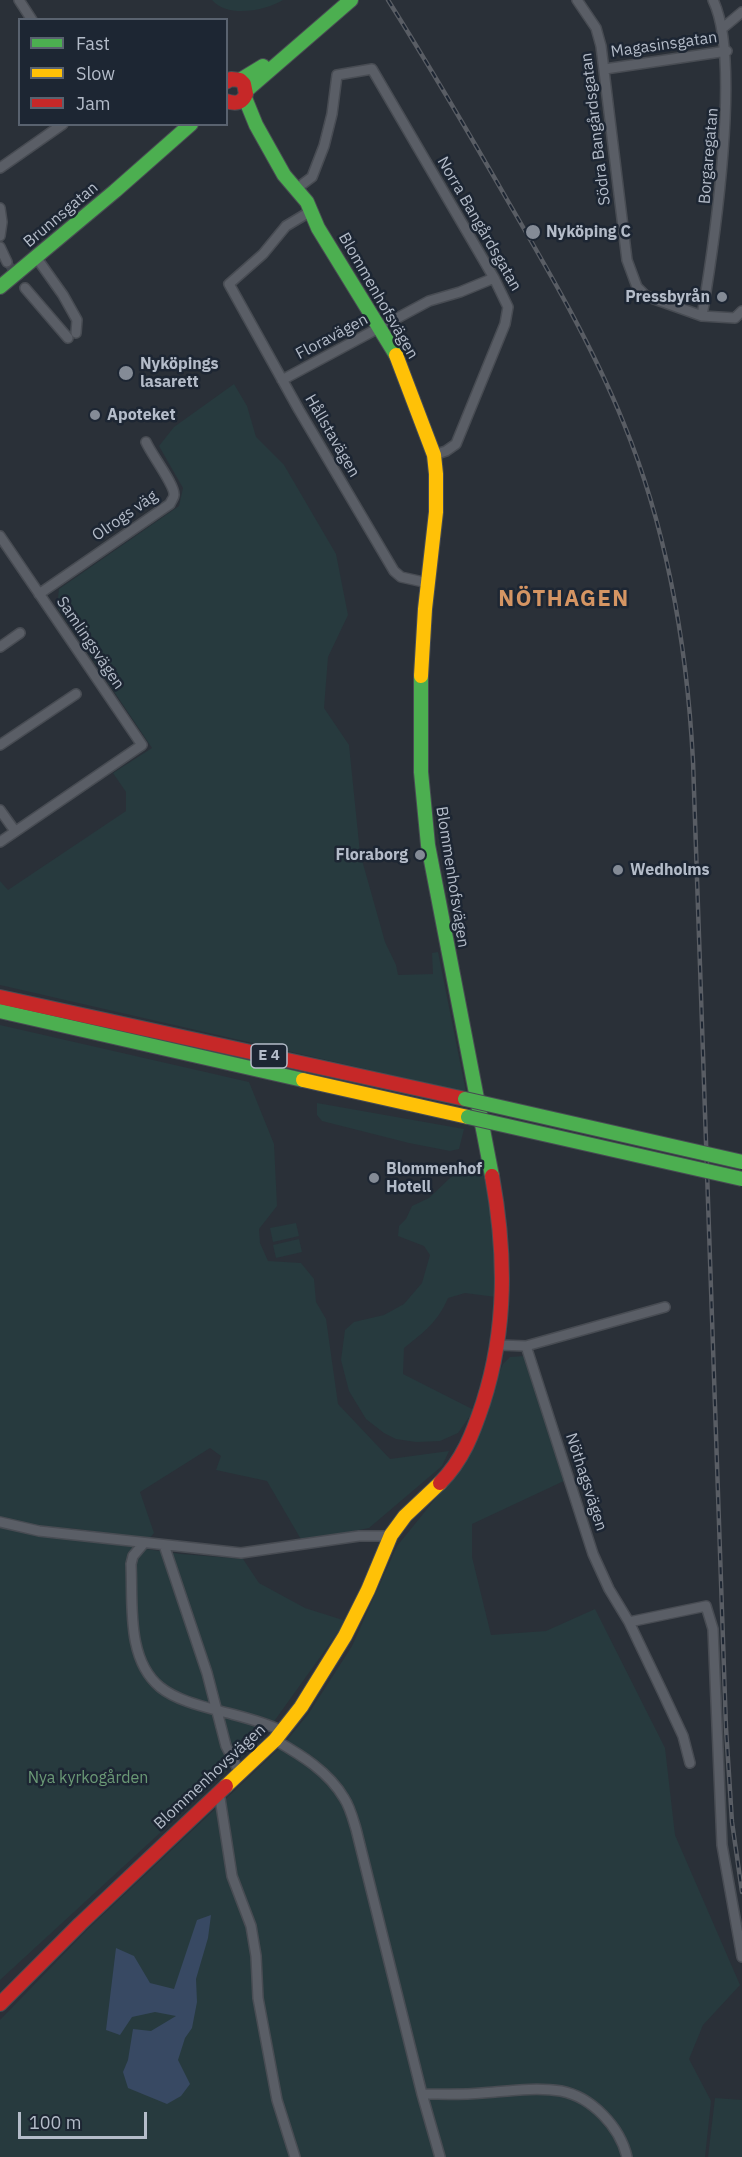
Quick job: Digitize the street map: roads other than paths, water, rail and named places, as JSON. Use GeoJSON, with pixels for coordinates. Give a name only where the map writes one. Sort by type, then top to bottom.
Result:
{"type":"FeatureCollection","features":[{"type":"Feature","properties":{"kind":"main road"},"geometry":{"type":"LineString","coordinates":[[233,92],[343,0]]}},
{"type":"Feature","properties":{"kind":"main road"},"geometry":{"type":"LineString","coordinates":[[233,92],[351,0]]}},
{"type":"Feature","properties":{"kind":"main road","name":"Blommenhofsvägen"},"geometry":{"type":"LineString","coordinates":[[233,92],[256,125],[284,175],[303,196],[318,228],[381,328],[401,367],[434,455],[436,470],[437,499],[422,649],[420,707],[424,817],[434,883],[500,1227],[503,1293],[499,1345],[480,1415],[468,1444],[458,1462],[445,1478],[402,1519],[391,1536]]}},
{"type":"Feature","properties":{"kind":"main road","name":"Brunnsgatan"},"geometry":{"type":"LineString","coordinates":[[0,287],[189,126]]}},
{"type":"Feature","properties":{"kind":"main road","name":"Brunnsgatan"},"geometry":{"type":"LineString","coordinates":[[115,191],[200,126]]}},
{"type":"Feature","properties":{"kind":"main road","name":"E 4"},"geometry":{"type":"LineString","coordinates":[[0,997],[742,1162]]}},
{"type":"Feature","properties":{"kind":"main road","name":"E 4"},"geometry":{"type":"LineString","coordinates":[[0,1011],[742,1179]]}},
{"type":"Feature","properties":{"kind":"main road","name":"Blommenhovsvägen"},"geometry":{"type":"LineString","coordinates":[[0,2004],[80,1924],[278,1736],[325,1672],[348,1632],[391,1536]]}},
{"type":"Feature","properties":{"kind":"street"},"geometry":{"type":"LineString","coordinates":[[19,0],[31,18]]}},
{"type":"Feature","properties":{"kind":"street","name":"Södra Bangårdsgatan"},"geometry":{"type":"LineString","coordinates":[[577,0],[596,28],[605,69],[627,260],[631,274],[646,296],[702,316],[735,318],[742,311]]}},
{"type":"Feature","properties":{"kind":"street","name":"Borgaregatan"},"geometry":{"type":"LineString","coordinates":[[702,316],[724,184],[731,76],[724,27],[719,9],[713,0]]}},
{"type":"Feature","properties":{"kind":"street"},"geometry":{"type":"LineString","coordinates":[[724,27],[742,12]]}},
{"type":"Feature","properties":{"kind":"street","name":"Magasinsgatan"},"geometry":{"type":"LineString","coordinates":[[605,69],[728,51]]}},
{"type":"Feature","properties":{"kind":"street","name":"Norra Bangårdsgatan"},"geometry":{"type":"LineString","coordinates":[[296,189],[312,177],[324,146],[332,114],[337,75],[372,69],[494,278],[508,307],[505,324],[456,444],[434,455]]}},
{"type":"Feature","properties":{"kind":"street"},"geometry":{"type":"LineString","coordinates":[[0,168],[60,126]]}},
{"type":"Feature","properties":{"kind":"street"},"geometry":{"type":"LineString","coordinates":[[0,208],[2,222],[0,236]]}},
{"type":"Feature","properties":{"kind":"street","name":"Hållstavägen"},"geometry":{"type":"LineString","coordinates":[[311,211],[286,226],[262,254],[229,284],[282,380],[394,571],[401,577],[428,582]]}},
{"type":"Feature","properties":{"kind":"street"},"geometry":{"type":"LineString","coordinates":[[0,247],[7,262]]}},
{"type":"Feature","properties":{"kind":"street"},"geometry":{"type":"LineString","coordinates":[[25,288],[72,335],[77,320],[63,295],[36,257]]}},
{"type":"Feature","properties":{"kind":"street","name":"Floravägen"},"geometry":{"type":"LineString","coordinates":[[282,380],[429,301],[460,292],[494,278]]}},
{"type":"Feature","properties":{"kind":"street","name":"Olrogs väg"},"geometry":{"type":"LineString","coordinates":[[39,594],[170,504],[174,495],[172,486],[151,455],[146,442]]}},
{"type":"Feature","properties":{"kind":"street","name":"Samlingsvägen"},"geometry":{"type":"LineString","coordinates":[[0,536],[142,745],[15,831]]}},
{"type":"Feature","properties":{"kind":"street"},"geometry":{"type":"LineString","coordinates":[[0,646],[20,633]]}},
{"type":"Feature","properties":{"kind":"street"},"geometry":{"type":"LineString","coordinates":[[1,741],[76,694]]}},
{"type":"Feature","properties":{"kind":"street"},"geometry":{"type":"LineString","coordinates":[[0,810],[15,831],[0,842]]}},
{"type":"Feature","properties":{"kind":"street"},"geometry":{"type":"LineString","coordinates":[[499,1345],[526,1346],[665,1307]]}},
{"type":"Feature","properties":{"kind":"street","name":"Nöthagsvägen"},"geometry":{"type":"LineString","coordinates":[[526,1346],[593,1554],[609,1589],[629,1622],[683,1736],[690,1763]]}},
{"type":"Feature","properties":{"kind":"street"},"geometry":{"type":"LineString","coordinates":[[0,1522],[39,1531],[241,1553],[359,1536],[391,1536]]}},
{"type":"Feature","properties":{"kind":"street"},"geometry":{"type":"LineString","coordinates":[[144,1543],[133,1556],[131,1564],[135,1640],[149,1676],[161,1688],[174,1695],[264,1722],[314,1764],[345,1799],[360,1844],[422,2094],[440,2157]]}},
{"type":"Feature","properties":{"kind":"street"},"geometry":{"type":"LineString","coordinates":[[164,1545],[218,1710],[226,1746],[240,1773]]}},
{"type":"Feature","properties":{"kind":"street"},"geometry":{"type":"LineString","coordinates":[[629,1622],[706,1606],[713,1629],[722,1845],[742,1957]]}},
{"type":"Feature","properties":{"kind":"street"},"geometry":{"type":"LineString","coordinates":[[219,1792],[232,1876],[251,1926],[256,1956],[258,1998],[277,2100],[295,2157]]}},
{"type":"Feature","properties":{"kind":"street"},"geometry":{"type":"LineString","coordinates":[[422,2094],[542,2090],[563,2092],[582,2099],[599,2112],[615,2129],[627,2157]]}},
{"type":"Feature","properties":{"kind":"water"},"geometry":{"type":"Polygon","coordinates":[[[211,1915],[208,1938],[196,1979],[197,2002],[192,2028],[185,2038],[178,2060],[190,2084],[181,2096],[167,2104],[128,2088],[123,2072],[128,2060],[133,2029],[151,2031],[176,2016],[155,2012],[132,2017],[120,2035],[106,2030],[116,1948],[134,1956],[150,1983],[174,1989],[197,1920],[211,1915]]]}},
{"type":"Feature","properties":{"kind":"tunnel"},"geometry":{"type":"LineString","coordinates":[[7,262],[25,288]]}},
{"type":"Feature","properties":{"kind":"railway"},"geometry":{"type":"LineString","coordinates":[[388,0],[450,101],[540,257],[599,367],[639,465],[664,548],[673,590],[686,675],[693,761],[726,1728],[732,1822],[742,1892]]}},
{"type":"Feature","properties":{"kind":"place","name":"Nyköping C"},"geometry":{"type":"Point","coordinates":[533,232]}},
{"type":"Feature","properties":{"kind":"place","name":"Pressbyrån"},"geometry":{"type":"Point","coordinates":[722,297]}},
{"type":"Feature","properties":{"kind":"place","name":"Nyköpings lasarett"},"geometry":{"type":"Point","coordinates":[126,373]}},
{"type":"Feature","properties":{"kind":"place","name":"Apoteket"},"geometry":{"type":"Point","coordinates":[95,415]}},
{"type":"Feature","properties":{"kind":"place","name":"Floraborg"},"geometry":{"type":"Point","coordinates":[420,855]}},
{"type":"Feature","properties":{"kind":"place","name":"Wedholms"},"geometry":{"type":"Point","coordinates":[618,870]}},
{"type":"Feature","properties":{"kind":"place","name":"Blommenhof Hotell"},"geometry":{"type":"Point","coordinates":[374,1178]}},
{"type":"Feature","properties":{"kind":"district","name":"NÖTHAGEN"},"geometry":{"type":"Point","coordinates":[564,600]}},
{"type":"Feature","properties":{"kind":"park label","name":"Nya kyrkogården"},"geometry":{"type":"Point","coordinates":[88,1778]}}]}
